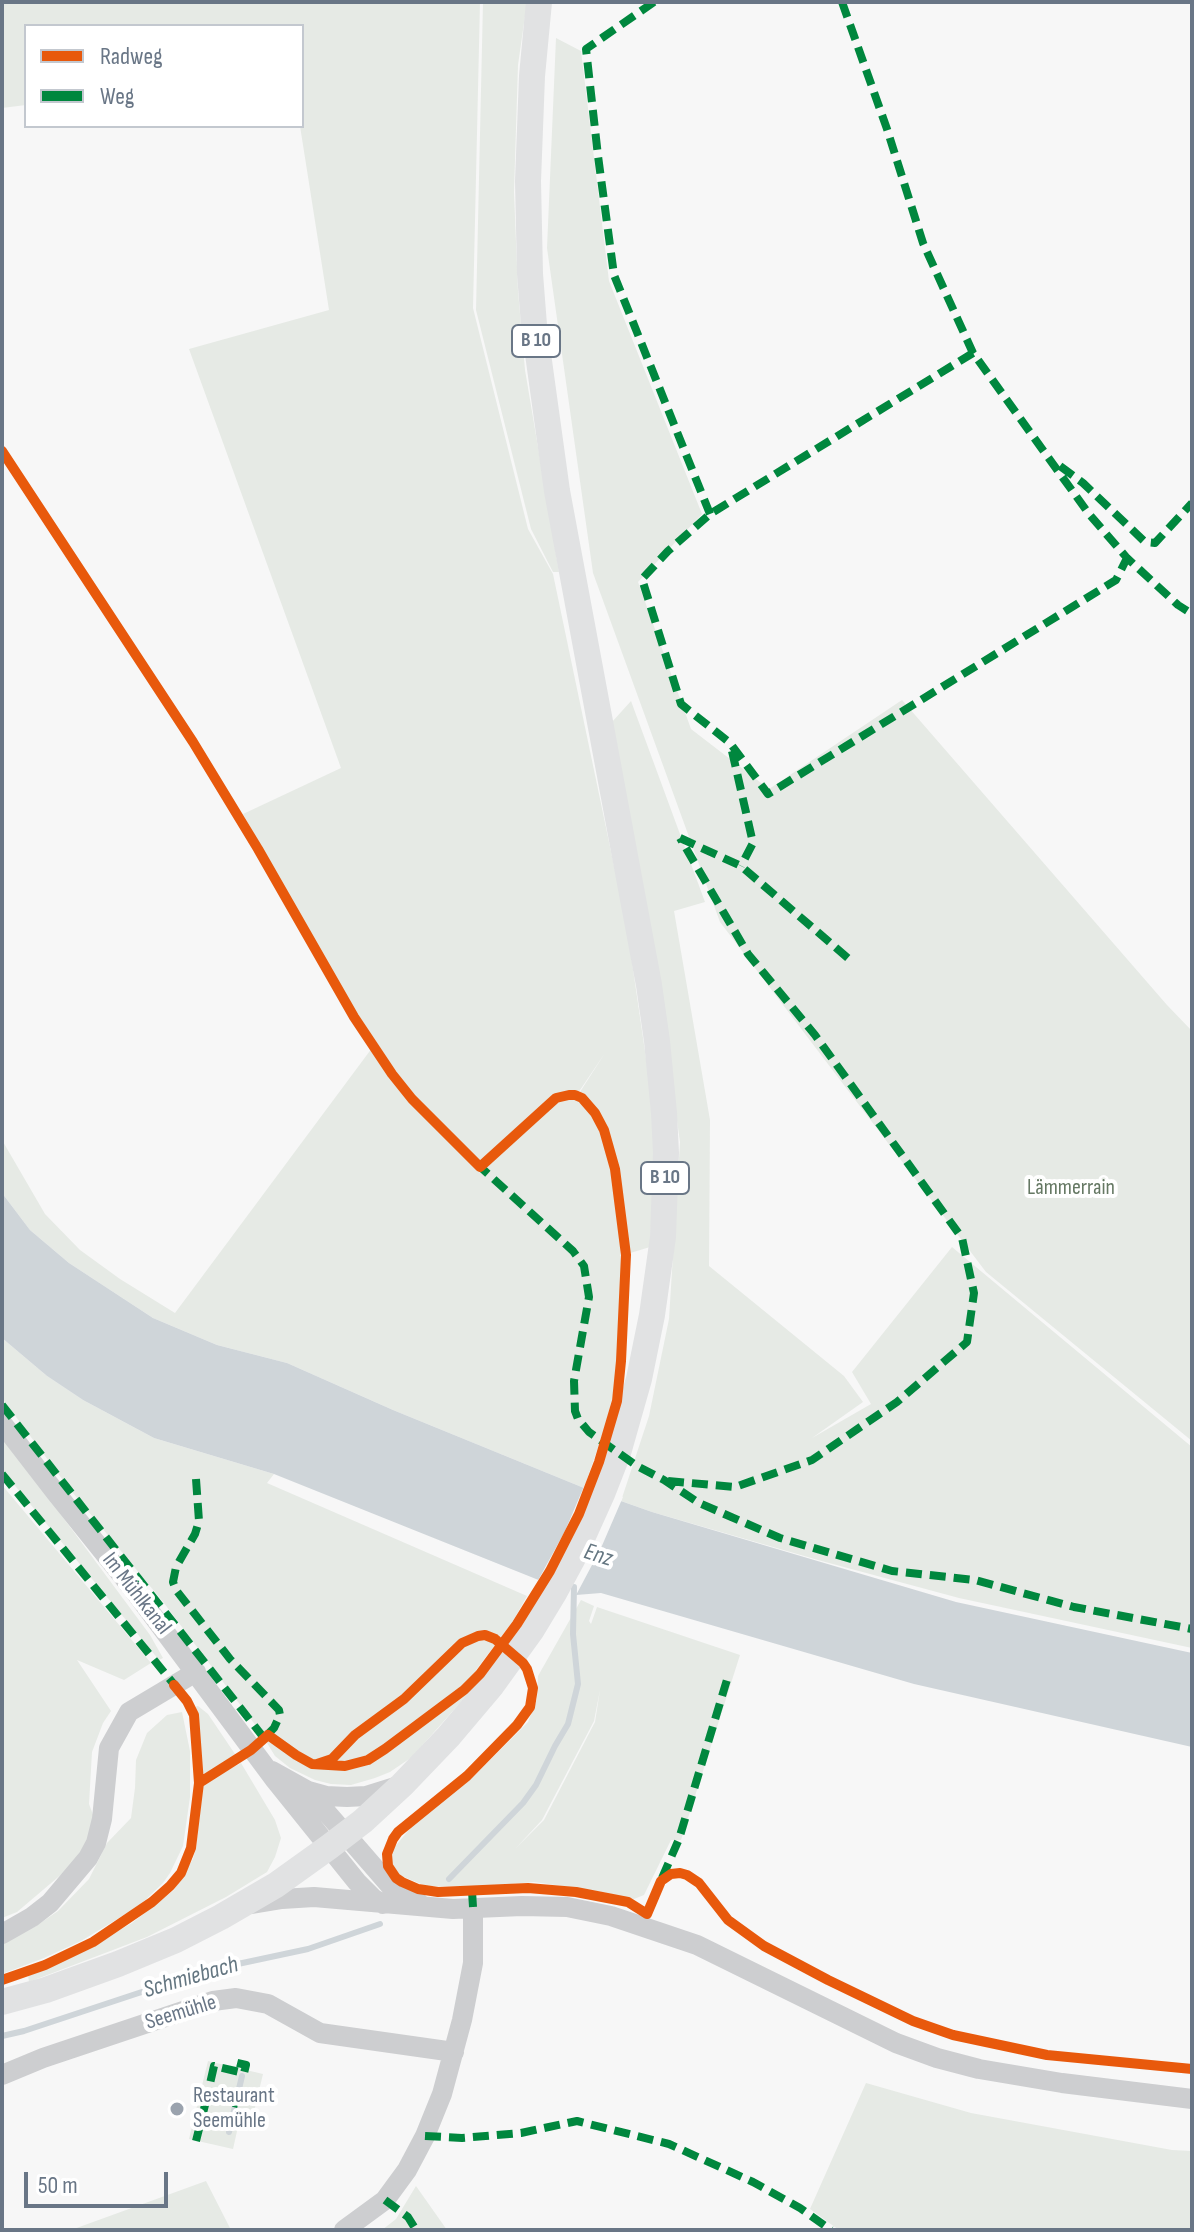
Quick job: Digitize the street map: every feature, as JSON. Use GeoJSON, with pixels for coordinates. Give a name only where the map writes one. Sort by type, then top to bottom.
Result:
{"type":"FeatureCollection","features":[{"type":"Feature","properties":{"kind":"main road","name":"B 10"},"geometry":{"type":"LineString","coordinates":[[2,2002],[46,1990],[187,1934],[276,1885],[363,1821],[402,1785],[492,1685],[531,1631],[575,1554],[610,1473],[630,1411],[647,1344],[660,1263],[665,1198],[664,1113],[649,985],[557,491],[534,325],[528,181],[532,76],[539,2]]}},
{"type":"Feature","properties":{"kind":"street","name":"Im Mühlkanal"},"geometry":{"type":"LineString","coordinates":[[2,1423],[196,1672],[265,1768],[337,1841]]}},
{"type":"Feature","properties":{"kind":"street"},"geometry":{"type":"LineString","coordinates":[[2,1934],[50,1903],[88,1858],[96,1843],[102,1819],[109,1748],[129,1712],[196,1672]]}},
{"type":"Feature","properties":{"kind":"street","name":"Im Mühlkanal"},"geometry":{"type":"LineString","coordinates":[[265,1768],[308,1791],[337,1841]]}},
{"type":"Feature","properties":{"kind":"street"},"geometry":{"type":"LineString","coordinates":[[308,1791],[337,1798],[356,1797],[402,1785]]}},
{"type":"Feature","properties":{"kind":"street"},"geometry":{"type":"LineString","coordinates":[[337,1841],[367,1893],[383,1904]]}},
{"type":"Feature","properties":{"kind":"street"},"geometry":{"type":"LineString","coordinates":[[337,1841],[393,1889],[428,1907]]}},
{"type":"Feature","properties":{"kind":"street"},"geometry":{"type":"LineString","coordinates":[[238,1906],[303,1897],[428,1907],[567,1907],[611,1916],[697,1945],[896,2043],[937,2058],[979,2069],[1062,2083],[1192,2099]]}},
{"type":"Feature","properties":{"kind":"street"},"geometry":{"type":"LineString","coordinates":[[344,2230],[385,2200],[407,2170],[442,2094],[473,1963],[463,1908]]}},
{"type":"Feature","properties":{"kind":"street","name":"Seemühle"},"geometry":{"type":"LineString","coordinates":[[2,2075],[43,2058],[213,2001],[236,1998],[268,2004],[320,2033],[454,2052]]}},
{"type":"Feature","properties":{"kind":"green space"},"geometry":{"type":"Polygon","coordinates":[[[2,2],[480,2],[473,308],[528,529],[553,574],[627,928],[655,1136],[650,1247],[627,1254],[617,1168],[606,1129],[592,1106],[578,1095],[605,1053],[576,1096],[594,1113],[606,1139],[617,1198],[622,1277],[616,1383],[584,1488],[287,1363],[217,1345],[153,1318],[69,1263],[30,1230],[2,1193],[2,1140],[45,1214],[80,1250],[175,1313],[375,1044],[324,960],[243,814],[341,768],[189,349],[329,310],[300,128],[304,128],[304,24],[24,24],[24,105],[2,108],[2,2]]]}},
{"type":"Feature","properties":{"kind":"green space"},"geometry":{"type":"Polygon","coordinates":[[[483,2],[527,2],[518,65],[514,192],[518,291],[525,370],[559,572],[553,572],[531,529],[476,310],[483,2]]]}},
{"type":"Feature","properties":{"kind":"green space","name":"Lämmerrain"},"geometry":{"type":"Polygon","coordinates":[[[556,38],[581,51],[609,281],[702,514],[638,582],[691,729],[769,789],[902,700],[1192,1031],[1192,1441],[986,1272],[720,922],[593,573],[547,248],[556,38]]]}},
{"type":"Feature","properties":{"kind":"green space"},"geometry":{"type":"Polygon","coordinates":[[[631,701],[705,902],[674,911],[710,1120],[709,1266],[844,1376],[863,1402],[812,1438],[871,1404],[852,1372],[952,1247],[1192,1447],[1192,1648],[959,1598],[621,1501],[649,1416],[669,1319],[680,1142],[648,914],[612,722],[631,701]]]}},
{"type":"Feature","properties":{"kind":"green space"},"geometry":{"type":"Polygon","coordinates":[[[2,1338],[47,1376],[83,1400],[154,1438],[274,1474],[267,1483],[527,1596],[513,1621],[476,1670],[483,1677],[412,1757],[390,1772],[351,1785],[315,1780],[290,1768],[275,1756],[164,1603],[68,1487],[2,1398],[2,1338]]]}},
{"type":"Feature","properties":{"kind":"green space"},"geometry":{"type":"Polygon","coordinates":[[[2,1435],[150,1635],[163,1658],[159,1660],[2,1470],[2,1435]]]}},
{"type":"Feature","properties":{"kind":"green space"},"geometry":{"type":"Polygon","coordinates":[[[2,1485],[151,1663],[124,1680],[77,1660],[111,1711],[92,1752],[89,1804],[95,1820],[82,1853],[70,1867],[17,1912],[2,1918],[2,1485]]]}},
{"type":"Feature","properties":{"kind":"green space"},"geometry":{"type":"Polygon","coordinates":[[[581,1600],[594,1606],[589,1621],[591,1624],[597,1607],[740,1655],[681,1840],[671,1840],[644,1895],[634,1899],[534,1882],[477,1887],[426,1886],[399,1875],[390,1864],[393,1849],[412,1826],[473,1777],[528,1722],[537,1699],[538,1676],[581,1600]],[[600,1690],[594,1721],[542,1820],[515,1849],[544,1820],[595,1722],[600,1690]]]}},
{"type":"Feature","properties":{"kind":"green space"},"geometry":{"type":"Polygon","coordinates":[[[195,1707],[208,1714],[237,1757],[206,1775],[199,1772],[198,1712],[195,1707]]]}},
{"type":"Feature","properties":{"kind":"green space"},"geometry":{"type":"Polygon","coordinates":[[[182,1712],[190,1751],[190,1797],[183,1846],[170,1873],[139,1906],[81,1941],[2,1974],[2,1942],[36,1926],[58,1911],[89,1879],[107,1843],[131,1818],[136,1760],[147,1733],[167,1715],[182,1712]]]}},
{"type":"Feature","properties":{"kind":"green space"},"geometry":{"type":"Polygon","coordinates":[[[241,1763],[275,1820],[281,1838],[267,1872],[226,1897],[147,1937],[29,1982],[28,1975],[84,1950],[132,1923],[174,1890],[193,1859],[203,1784],[241,1763]]]}},
{"type":"Feature","properties":{"kind":"green space"},"geometry":{"type":"Polygon","coordinates":[[[208,2061],[263,2074],[251,2124],[239,2122],[233,2149],[189,2139],[208,2061]]]}},
{"type":"Feature","properties":{"kind":"green space"},"geometry":{"type":"Polygon","coordinates":[[[866,2083],[971,2113],[1172,2150],[1192,2151],[1192,2230],[839,2230],[810,2209],[866,2083]]]}},
{"type":"Feature","properties":{"kind":"green space"},"geometry":{"type":"Polygon","coordinates":[[[206,2181],[231,2230],[71,2230],[206,2181]]]}},
{"type":"Feature","properties":{"kind":"green space"},"geometry":{"type":"Polygon","coordinates":[[[416,2186],[447,2230],[382,2230],[396,2219],[416,2186]]]}},
{"type":"Feature","properties":{"kind":"water","name":"Enz"},"geometry":{"type":"Polygon","coordinates":[[[2,1193],[30,1230],[69,1263],[153,1318],[217,1345],[287,1363],[584,1488],[652,1512],[956,1602],[1192,1653],[1192,1747],[914,1684],[601,1593],[576,1595],[274,1474],[154,1438],[83,1400],[47,1376],[2,1338],[2,1193]]]}},
{"type":"Feature","properties":{"kind":"pier"},"geometry":{"type":"Polygon","coordinates":[[[585,1484],[623,1497],[574,1599],[536,1584],[565,1531],[585,1484]]]}},
{"type":"Feature","properties":{"kind":"waterway","name":"Schmiebach"},"geometry":{"type":"LineString","coordinates":[[449,1879],[523,1803],[568,1724],[578,1684],[573,1634],[574,1587]]}},
{"type":"Feature","properties":{"kind":"waterway","name":"Schmiebach"},"geometry":{"type":"LineString","coordinates":[[2,2036],[205,1971],[308,1949],[380,1924]]}},
{"type":"Feature","properties":{"kind":"waterway"},"geometry":{"type":"LineString","coordinates":[[229,2132],[242,2076]]}},
{"type":"Feature","properties":{"kind":"marked path"},"geometry":{"type":"LineString","coordinates":[[654,2],[586,49],[614,275],[710,514]]}},
{"type":"Feature","properties":{"kind":"marked path"},"geometry":{"type":"LineString","coordinates":[[842,2],[923,243],[973,353],[1089,514],[1127,558],[1192,614]]}},
{"type":"Feature","properties":{"kind":"marked path"},"geometry":{"type":"LineString","coordinates":[[973,353],[710,514],[642,579],[681,704],[730,743],[768,794],[1116,580],[1127,558]]}},
{"type":"Feature","properties":{"kind":"marked path"},"geometry":{"type":"LineString","coordinates":[[1060,466],[1083,483],[1145,542],[1155,543],[1192,503]]}},
{"type":"Feature","properties":{"kind":"marked path"},"geometry":{"type":"LineString","coordinates":[[732,751],[753,843],[741,866]]}},
{"type":"Feature","properties":{"kind":"marked path"},"geometry":{"type":"LineString","coordinates":[[680,838],[741,866],[849,959]]}},
{"type":"Feature","properties":{"kind":"marked path"},"geometry":{"type":"LineString","coordinates":[[668,1481],[735,1487],[812,1460],[897,1402],[967,1342],[974,1293],[962,1238],[815,1035],[748,954],[680,838]]}},
{"type":"Feature","properties":{"kind":"marked path"},"geometry":{"type":"LineString","coordinates":[[476,1163],[573,1251],[584,1266],[589,1297],[574,1381],[575,1411],[589,1432],[637,1466],[699,1503],[780,1538],[892,1571],[975,1580],[1074,1607],[1192,1629]]}},
{"type":"Feature","properties":{"kind":"marked path"},"geometry":{"type":"LineString","coordinates":[[2,1405],[264,1738]]}},
{"type":"Feature","properties":{"kind":"marked path"},"geometry":{"type":"LineString","coordinates":[[2,1474],[177,1688]]}},
{"type":"Feature","properties":{"kind":"marked path"},"geometry":{"type":"LineString","coordinates":[[196,1479],[199,1521],[176,1567],[173,1582],[230,1659],[279,1710],[274,1728],[264,1738]]}},
{"type":"Feature","properties":{"kind":"marked path"},"geometry":{"type":"LineString","coordinates":[[662,1878],[679,1839],[729,1673]]}},
{"type":"Feature","properties":{"kind":"marked path"},"geometry":{"type":"LineString","coordinates":[[472,1891],[473,1907]]}},
{"type":"Feature","properties":{"kind":"marked path"},"geometry":{"type":"LineString","coordinates":[[199,2096],[207,2097],[214,2066],[244,2073],[246,2065],[234,2062]]}},
{"type":"Feature","properties":{"kind":"marked path"},"geometry":{"type":"LineString","coordinates":[[196,2141],[207,2097],[238,2104]]}},
{"type":"Feature","properties":{"kind":"marked path"},"geometry":{"type":"LineString","coordinates":[[425,2136],[462,2138],[521,2133],[577,2121],[669,2144],[753,2182],[800,2208],[831,2230]]}},
{"type":"Feature","properties":{"kind":"marked path"},"geometry":{"type":"LineString","coordinates":[[385,2200],[408,2217],[416,2230]]}},
{"type":"Feature","properties":{"kind":"cycle path"},"geometry":{"type":"LineString","coordinates":[[2,451],[193,742],[354,1017],[412,1099],[480,1167],[556,1098],[575,1095],[582,1098],[595,1113],[604,1130],[615,1169],[626,1255],[617,1401],[579,1514],[550,1571],[517,1624],[480,1674],[464,1690],[368,1760],[345,1766],[312,1764],[268,1735],[251,1750],[199,1783]]}},
{"type":"Feature","properties":{"kind":"cycle path"},"geometry":{"type":"LineString","coordinates":[[317,1764],[332,1759],[355,1735],[404,1699],[462,1643],[485,1635],[495,1639],[527,1669],[533,1688],[530,1707],[517,1725],[467,1776],[398,1832],[387,1854],[388,1866],[402,1882],[418,1889],[438,1892],[528,1888],[576,1892],[628,1902],[647,1914],[661,1881],[671,1874],[680,1873],[699,1883],[728,1920],[764,1946],[913,2021],[953,2035],[1047,2055],[1192,2069]]}},
{"type":"Feature","properties":{"kind":"cycle path"},"geometry":{"type":"LineString","coordinates":[[2,1980],[45,1965],[93,1942],[152,1902],[181,1873],[191,1848],[199,1783],[194,1715],[174,1685]]}},
{"type":"Feature","properties":{"kind":"place","name":"Restaurant Seemühle"},"geometry":{"type":"Point","coordinates":[177,2109]}}]}
